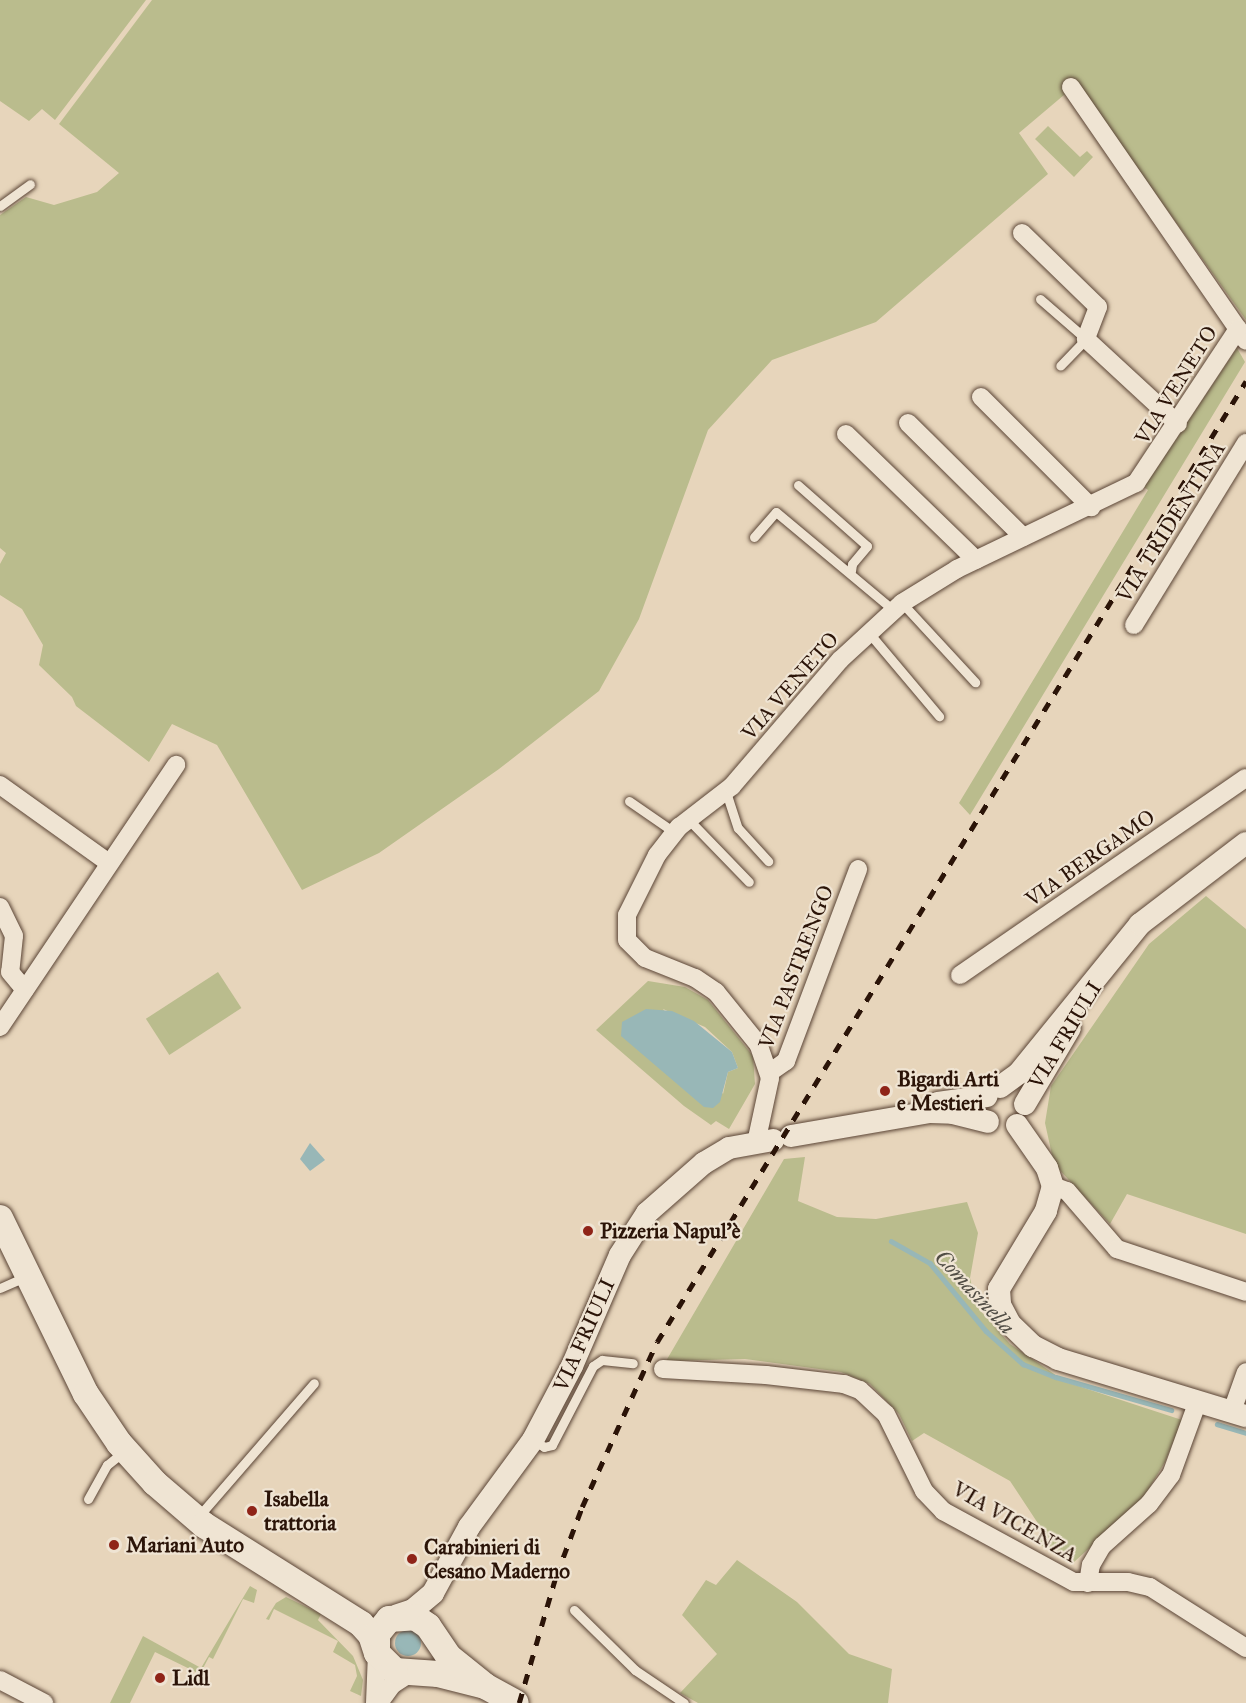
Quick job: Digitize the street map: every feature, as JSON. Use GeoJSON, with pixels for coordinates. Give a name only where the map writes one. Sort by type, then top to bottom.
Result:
{"type":"FeatureCollection","features":[{"type":"Feature","properties":{"kind":"main road"},"geometry":{"type":"LineString","coordinates":[[0,1218],[86,1394],[125,1450],[155,1483],[196,1519],[261,1564],[361,1624],[371,1635],[377,1653],[387,1667],[438,1674],[485,1686]]}},
{"type":"Feature","properties":{"kind":"main road"},"geometry":{"type":"LineString","coordinates":[[329,1603],[370,1615],[398,1615],[422,1620],[448,1656],[485,1686],[516,1703]]}},
{"type":"Feature","properties":{"kind":"main road"},"geometry":{"type":"LineString","coordinates":[[377,1653],[377,1634],[389,1619],[398,1615]]}},
{"type":"Feature","properties":{"kind":"main road"},"geometry":{"type":"LineString","coordinates":[[412,1672],[430,1657],[432,1634]]}},
{"type":"Feature","properties":{"kind":"street"},"geometry":{"type":"LineString","coordinates":[[1071,87],[1242,336]]}},
{"type":"Feature","properties":{"kind":"street"},"geometry":{"type":"LineString","coordinates":[[1022,233],[1098,307],[1086,339],[1178,424]]}},
{"type":"Feature","properties":{"kind":"street","name":"VIA VENETO"},"geometry":{"type":"LineString","coordinates":[[770,1073],[758,1044],[722,997],[695,978],[645,958],[627,940],[625,927],[629,911],[657,855],[674,832],[726,792],[827,674],[898,607],[976,560],[1091,507],[1136,483],[1242,336]]}},
{"type":"Feature","properties":{"kind":"street"},"geometry":{"type":"LineString","coordinates":[[981,398],[1091,507]]}},
{"type":"Feature","properties":{"kind":"street"},"geometry":{"type":"LineString","coordinates":[[908,423],[1023,537]]}},
{"type":"Feature","properties":{"kind":"street"},"geometry":{"type":"LineString","coordinates":[[846,434],[976,560]]}},
{"type":"Feature","properties":{"kind":"street","name":"VIA TRIDENTINA"},"geometry":{"type":"LineString","coordinates":[[1134,625],[1246,443]]}},
{"type":"Feature","properties":{"kind":"street"},"geometry":{"type":"LineString","coordinates":[[0,1027],[177,765]]}},
{"type":"Feature","properties":{"kind":"street","name":"VIA BERGAMO"},"geometry":{"type":"LineString","coordinates":[[960,975],[1246,778]]}},
{"type":"Feature","properties":{"kind":"street"},"geometry":{"type":"LineString","coordinates":[[0,785],[110,863]]}},
{"type":"Feature","properties":{"kind":"street","name":"VIA FRIULI"},"geometry":{"type":"LineString","coordinates":[[903,1114],[927,1104],[993,1092],[1018,1073],[1140,924],[1162,904],[1246,843]]}},
{"type":"Feature","properties":{"kind":"street","name":"VIA PASTRENGO"},"geometry":{"type":"LineString","coordinates":[[770,1073],[786,1061],[858,869]]}},
{"type":"Feature","properties":{"kind":"street"},"geometry":{"type":"LineString","coordinates":[[0,907],[14,936],[10,972],[25,990]]}},
{"type":"Feature","properties":{"kind":"street","name":"VIA FRIULI"},"geometry":{"type":"LineString","coordinates":[[1025,1104],[1105,966]]}},
{"type":"Feature","properties":{"kind":"street"},"geometry":{"type":"LineString","coordinates":[[770,1073],[773,1139]]}},
{"type":"Feature","properties":{"kind":"street"},"geometry":{"type":"LineString","coordinates":[[1014,1090],[1025,1104],[1024,1116],[1017,1125],[1002,1129],[988,1122],[983,1110],[993,1092],[1014,1090]]}},
{"type":"Feature","properties":{"kind":"street","name":"VIA FRIULI"},"geometry":{"type":"LineString","coordinates":[[398,1615],[421,1605],[440,1583],[469,1527],[533,1440],[572,1366],[632,1233],[682,1179],[729,1148],[903,1114],[953,1113],[988,1122]]}},
{"type":"Feature","properties":{"kind":"street"},"geometry":{"type":"LineString","coordinates":[[1017,1125],[1047,1167],[1053,1186],[1046,1211],[999,1289],[1000,1305],[1006,1319],[1027,1342],[1058,1359],[1239,1414],[1246,1372]]}},
{"type":"Feature","properties":{"kind":"street"},"geometry":{"type":"LineString","coordinates":[[1053,1186],[1067,1191],[1117,1249],[1246,1292]]}},
{"type":"Feature","properties":{"kind":"street","name":"VIA VICENZA"},"geometry":{"type":"LineString","coordinates":[[663,1369],[766,1375],[844,1384],[860,1390],[886,1414],[924,1491],[943,1511],[1074,1582],[1128,1582],[1150,1587],[1246,1648]]}},
{"type":"Feature","properties":{"kind":"street"},"geometry":{"type":"LineString","coordinates":[[1088,1583],[1091,1565],[1102,1546],[1149,1504],[1171,1475],[1198,1401]]}},
{"type":"Feature","properties":{"kind":"street","name":"VIA FRIULI"},"geometry":{"type":"LineString","coordinates":[[432,1634],[440,1583]]}},
{"type":"Feature","properties":{"kind":"street"},"geometry":{"type":"LineString","coordinates":[[377,1653],[377,1703]]}},
{"type":"Feature","properties":{"kind":"street"},"geometry":{"type":"LineString","coordinates":[[377,1703],[392,1685],[412,1672]]}},
{"type":"Feature","properties":{"kind":"street"},"geometry":{"type":"LineString","coordinates":[[0,1680],[44,1703]]}},
{"type":"Feature","properties":{"kind":"lane"},"geometry":{"type":"LineString","coordinates":[[0,206],[30,184]]}},
{"type":"Feature","properties":{"kind":"lane"},"geometry":{"type":"LineString","coordinates":[[1040,299],[1086,339],[1060,366]]}},
{"type":"Feature","properties":{"kind":"lane"},"geometry":{"type":"LineString","coordinates":[[798,485],[867,546],[851,571]]}},
{"type":"Feature","properties":{"kind":"lane"},"geometry":{"type":"LineString","coordinates":[[754,537],[776,512],[843,569],[851,571],[898,607],[975,682]]}},
{"type":"Feature","properties":{"kind":"lane"},"geometry":{"type":"LineString","coordinates":[[869,633],[939,716]]}},
{"type":"Feature","properties":{"kind":"lane"},"geometry":{"type":"LineString","coordinates":[[726,792],[738,828],[768,861]]}},
{"type":"Feature","properties":{"kind":"lane"},"geometry":{"type":"LineString","coordinates":[[629,801],[674,832]]}},
{"type":"Feature","properties":{"kind":"lane"},"geometry":{"type":"LineString","coordinates":[[689,820],[749,882]]}},
{"type":"Feature","properties":{"kind":"lane"},"geometry":{"type":"LineString","coordinates":[[0,1288],[28,1276]]}},
{"type":"Feature","properties":{"kind":"lane"},"geometry":{"type":"LineString","coordinates":[[533,1440],[544,1447],[552,1445],[593,1366],[602,1360],[633,1363]]}},
{"type":"Feature","properties":{"kind":"lane"},"geometry":{"type":"LineString","coordinates":[[196,1519],[314,1383]]}},
{"type":"Feature","properties":{"kind":"lane"},"geometry":{"type":"LineString","coordinates":[[88,1499],[107,1465],[125,1450]]}},
{"type":"Feature","properties":{"kind":"lane"},"geometry":{"type":"LineString","coordinates":[[574,1610],[635,1670],[684,1703]]}},
{"type":"Feature","properties":{"kind":"green space"},"geometry":{"type":"Polygon","coordinates":[[[0,0],[146,0],[55,120],[42,109],[29,121],[0,101],[0,0]]]}},
{"type":"Feature","properties":{"kind":"green space"},"geometry":{"type":"Polygon","coordinates":[[[152,0],[1246,0],[1246,320],[1077,84],[1019,133],[1048,174],[876,322],[772,360],[708,430],[639,619],[599,691],[499,769],[379,853],[302,890],[217,745],[172,724],[149,762],[76,706],[72,697],[39,665],[43,645],[22,609],[0,595],[0,564],[6,553],[0,548],[0,215],[26,197],[54,205],[97,192],[119,173],[59,124],[152,0]]]}},
{"type":"Feature","properties":{"kind":"green space"},"geometry":{"type":"Polygon","coordinates":[[[1048,126],[1080,157],[1087,151],[1093,157],[1074,177],[1035,139],[1048,126]]]}},
{"type":"Feature","properties":{"kind":"green space"},"geometry":{"type":"Polygon","coordinates":[[[1237,348],[1245,362],[970,815],[959,803],[1148,490],[1144,487],[1237,348]]]}},
{"type":"Feature","properties":{"kind":"green space"},"geometry":{"type":"Polygon","coordinates":[[[1206,896],[1246,929],[1246,1234],[1127,1194],[1110,1224],[1054,1164],[1045,1123],[1051,1086],[1149,944],[1206,896]]]}},
{"type":"Feature","properties":{"kind":"green space"},"geometry":{"type":"Polygon","coordinates":[[[218,972],[241,1008],[169,1055],[146,1019],[218,972]]]}},
{"type":"Feature","properties":{"kind":"green space"},"geometry":{"type":"Polygon","coordinates":[[[648,981],[685,987],[708,1000],[753,1056],[755,1084],[729,1129],[716,1121],[711,1125],[684,1106],[596,1030],[648,981]],[[663,1009],[723,1094],[728,1072],[738,1068],[732,1052],[705,1027],[663,1009]]]}},
{"type":"Feature","properties":{"kind":"green space"},"geometry":{"type":"Polygon","coordinates":[[[805,1157],[798,1201],[837,1217],[876,1219],[967,1202],[978,1233],[970,1278],[977,1307],[1010,1344],[1066,1382],[1182,1420],[1165,1462],[1142,1500],[1074,1562],[1036,1543],[1043,1531],[1010,1481],[924,1433],[912,1441],[899,1414],[870,1384],[841,1372],[745,1359],[666,1361],[784,1159],[805,1157]]]}},
{"type":"Feature","properties":{"kind":"green space"},"geometry":{"type":"Polygon","coordinates":[[[737,1560],[797,1602],[849,1654],[892,1669],[888,1703],[698,1703],[680,1693],[717,1654],[682,1615],[706,1580],[716,1585],[737,1560]]]}},
{"type":"Feature","properties":{"kind":"green space"},"geometry":{"type":"Polygon","coordinates":[[[250,1586],[257,1590],[254,1603],[243,1599],[213,1659],[209,1657],[200,1674],[155,1652],[130,1703],[110,1703],[143,1636],[201,1668],[250,1586]]]}},
{"type":"Feature","properties":{"kind":"green space"},"geometry":{"type":"Polygon","coordinates":[[[286,1597],[321,1614],[318,1620],[353,1656],[363,1680],[361,1696],[350,1691],[357,1676],[355,1665],[333,1652],[338,1641],[274,1609],[269,1620],[266,1619],[276,1603],[286,1597]]]}},
{"type":"Feature","properties":{"kind":"water"},"geometry":{"type":"Polygon","coordinates":[[[646,1009],[672,1011],[694,1021],[732,1052],[738,1068],[728,1072],[720,1102],[713,1108],[704,1107],[621,1036],[622,1022],[646,1009]]]}},
{"type":"Feature","properties":{"kind":"water"},"geometry":{"type":"Polygon","coordinates":[[[310,1143],[325,1160],[310,1171],[300,1159],[310,1143]]]}},
{"type":"Feature","properties":{"kind":"water"},"geometry":{"type":"Polygon","coordinates":[[[408,1630],[417,1634],[421,1643],[417,1652],[408,1656],[399,1652],[395,1643],[399,1634],[408,1630]]]}},
{"type":"Feature","properties":{"kind":"waterway","name":"Comasinella"},"geometry":{"type":"LineString","coordinates":[[891,1241],[930,1263],[986,1331],[1023,1364],[1056,1377],[1171,1410]]}},
{"type":"Feature","properties":{"kind":"waterway","name":"Comasinella"},"geometry":{"type":"LineString","coordinates":[[1217,1424],[1246,1433]]}},
{"type":"Feature","properties":{"kind":"railway"},"geometry":{"type":"LineString","coordinates":[[519,1703],[556,1576],[582,1507],[657,1342],[1246,381]]}},
{"type":"Feature","properties":{"kind":"place","name":"Bigardi Arti e Mestieri"},"geometry":{"type":"Point","coordinates":[885,1091]}},
{"type":"Feature","properties":{"kind":"place","name":"Pizzeria Napul'è"},"geometry":{"type":"Point","coordinates":[588,1231]}},
{"type":"Feature","properties":{"kind":"place","name":"Isabella trattoria"},"geometry":{"type":"Point","coordinates":[252,1511]}},
{"type":"Feature","properties":{"kind":"place","name":"Mariani Auto"},"geometry":{"type":"Point","coordinates":[114,1545]}},
{"type":"Feature","properties":{"kind":"place","name":"Carabinieri di Cesano Maderno"},"geometry":{"type":"Point","coordinates":[412,1559]}},
{"type":"Feature","properties":{"kind":"place","name":"Lidl"},"geometry":{"type":"Point","coordinates":[160,1678]}}]}
